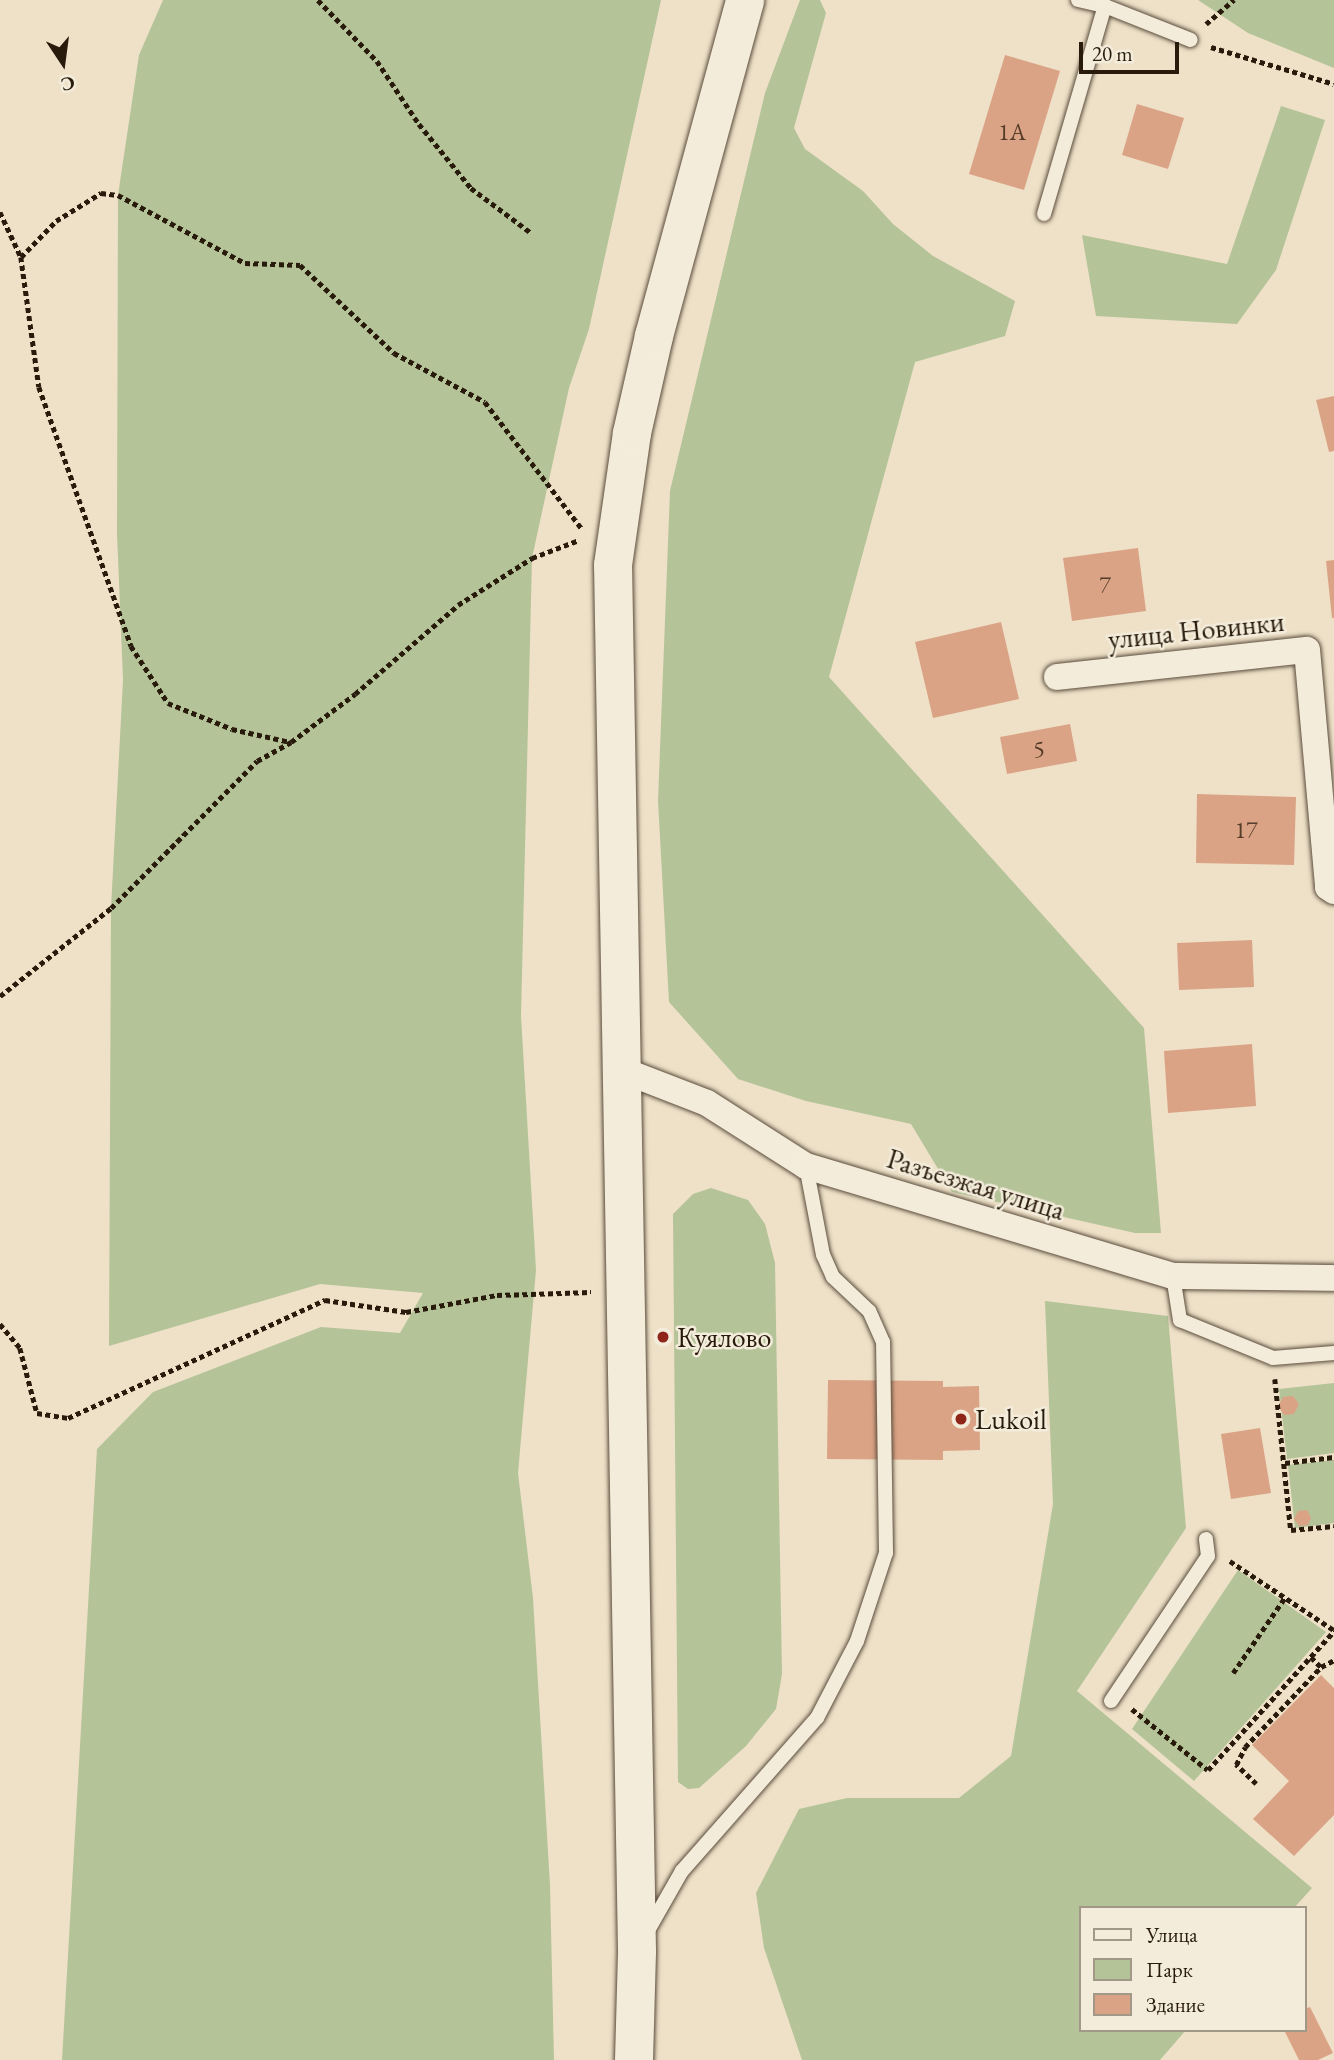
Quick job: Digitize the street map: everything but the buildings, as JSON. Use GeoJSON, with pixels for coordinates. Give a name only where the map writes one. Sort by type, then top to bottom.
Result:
{"type":"FeatureCollection","features":[{"type":"Feature","properties":{"kind":"main road"},"geometry":{"type":"LineString","coordinates":[[634,2060],[637,1951],[613,565],[632,433],[654,336],[745,0]]}},
{"type":"Feature","properties":{"kind":"street","name":"улица Новинки"},"geometry":{"type":"LineString","coordinates":[[1056,677],[1307,650],[1328,887],[1334,891]]}},
{"type":"Feature","properties":{"kind":"street","name":"Разъезжая улица"},"geometry":{"type":"LineString","coordinates":[[622,1070],[707,1103],[806,1166],[1173,1276],[1334,1278]]}},
{"type":"Feature","properties":{"kind":"lane"},"geometry":{"type":"LineString","coordinates":[[1078,0],[1105,6],[1191,40]]}},
{"type":"Feature","properties":{"kind":"lane"},"geometry":{"type":"LineString","coordinates":[[1044,214],[1105,6]]}},
{"type":"Feature","properties":{"kind":"lane"},"geometry":{"type":"LineString","coordinates":[[637,1951],[682,1871],[817,1718],[857,1641],[886,1553],[883,1342],[869,1311],[833,1278],[823,1255],[806,1166]]}},
{"type":"Feature","properties":{"kind":"lane"},"geometry":{"type":"LineString","coordinates":[[1173,1276],[1180,1320],[1273,1357],[1334,1353]]}},
{"type":"Feature","properties":{"kind":"lane"},"geometry":{"type":"LineString","coordinates":[[1113,1699],[1208,1556],[1206,1539]]}},
{"type":"Feature","properties":{"kind":"path"},"geometry":{"type":"LineString","coordinates":[[318,0],[377,61],[419,124],[471,188],[530,232]]}},
{"type":"Feature","properties":{"kind":"path"},"geometry":{"type":"LineString","coordinates":[[1234,0],[1191,40],[1334,84]]}},
{"type":"Feature","properties":{"kind":"path"},"geometry":{"type":"LineString","coordinates":[[0,996],[111,908],[257,761],[291,742],[458,605],[532,558],[588,536],[485,402],[394,353],[300,265],[245,263],[118,195],[101,193],[56,220],[21,257]]}},
{"type":"Feature","properties":{"kind":"path"},"geometry":{"type":"LineString","coordinates":[[0,212],[21,257],[39,387],[131,646],[167,703],[232,729],[291,742]]}},
{"type":"Feature","properties":{"kind":"path"},"geometry":{"type":"LineString","coordinates":[[0,1324],[20,1348],[37,1413],[68,1418],[325,1300],[406,1312],[497,1294],[624,1291]]}},
{"type":"Feature","properties":{"kind":"path"},"geometry":{"type":"LineString","coordinates":[[1273,1357],[1291,1530],[1334,1526]]}},
{"type":"Feature","properties":{"kind":"path"},"geometry":{"type":"LineString","coordinates":[[1285,1462],[1334,1457]]}},
{"type":"Feature","properties":{"kind":"path"},"geometry":{"type":"LineString","coordinates":[[1113,1699],[1208,1770],[1334,1631],[1238,1563],[1208,1556]]}},
{"type":"Feature","properties":{"kind":"path"},"geometry":{"type":"LineString","coordinates":[[1233,1673],[1286,1596]]}},
{"type":"Feature","properties":{"kind":"path"},"geometry":{"type":"LineString","coordinates":[[1311,1657],[1321,1667]]}},
{"type":"Feature","properties":{"kind":"path"},"geometry":{"type":"LineString","coordinates":[[1255,1784],[1236,1765],[1245,1747],[1321,1667],[1334,1660]]}},
{"type":"Feature","properties":{"kind":"path"},"geometry":{"type":"LineString","coordinates":[[1236,1740],[1245,1747]]}},
{"type":"Feature","properties":{"kind":"green space"},"geometry":{"type":"Polygon","coordinates":[[[163,0],[661,0],[589,329],[569,388],[532,558],[521,1016],[536,1270],[518,1473],[533,1598],[550,1885],[554,2060],[62,2060],[97,1449],[153,1392],[321,1327],[400,1333],[423,1293],[320,1284],[109,1346],[111,908],[123,680],[117,533],[118,195],[139,55],[163,0]]]}},
{"type":"Feature","properties":{"kind":"green space"},"geometry":{"type":"Polygon","coordinates":[[[800,0],[820,0],[826,13],[794,128],[805,149],[863,191],[893,224],[933,256],[1015,301],[1005,336],[915,362],[829,677],[1144,1028],[1161,1233],[1135,1233],[952,1192],[911,1124],[806,1101],[738,1079],[669,1002],[658,801],[670,491],[765,93],[800,0]]]}},
{"type":"Feature","properties":{"kind":"green space"},"geometry":{"type":"Polygon","coordinates":[[[1198,0],[1334,0],[1334,68],[1248,33],[1198,0]]]}},
{"type":"Feature","properties":{"kind":"green space"},"geometry":{"type":"Polygon","coordinates":[[[1281,106],[1325,120],[1276,270],[1237,324],[1096,316],[1082,235],[1227,264],[1281,106]]]}},
{"type":"Feature","properties":{"kind":"green space"},"geometry":{"type":"Polygon","coordinates":[[[711,1188],[748,1200],[765,1224],[775,1263],[782,1674],[776,1709],[746,1746],[699,1788],[688,1789],[678,1782],[673,1214],[693,1194],[711,1188]]]}},
{"type":"Feature","properties":{"kind":"green space"},"geometry":{"type":"Polygon","coordinates":[[[1045,1301],[1168,1316],[1186,1528],[1077,1691],[1312,1888],[1296,1906],[1078,1906],[1078,2032],[1184,2032],[1160,2060],[802,2060],[764,1948],[756,1893],[799,1809],[847,1798],[959,1798],[1011,1756],[1053,1504],[1045,1301]]]}},
{"type":"Feature","properties":{"kind":"green space"},"geometry":{"type":"Polygon","coordinates":[[[1334,1383],[1334,1453],[1287,1459],[1279,1389],[1334,1383]]]}},
{"type":"Feature","properties":{"kind":"green space"},"geometry":{"type":"Polygon","coordinates":[[[1334,1460],[1334,1523],[1295,1528],[1288,1465],[1334,1460]]]}},
{"type":"Feature","properties":{"kind":"green space"},"geometry":{"type":"Polygon","coordinates":[[[1238,1570],[1326,1632],[1194,1781],[1132,1729],[1238,1570]]]}},
{"type":"Feature","properties":{"kind":"place","name":"Куялово"},"geometry":{"type":"Point","coordinates":[663,1337]}},
{"type":"Feature","properties":{"kind":"place","name":"Lukoil"},"geometry":{"type":"Point","coordinates":[961,1419]}}]}
